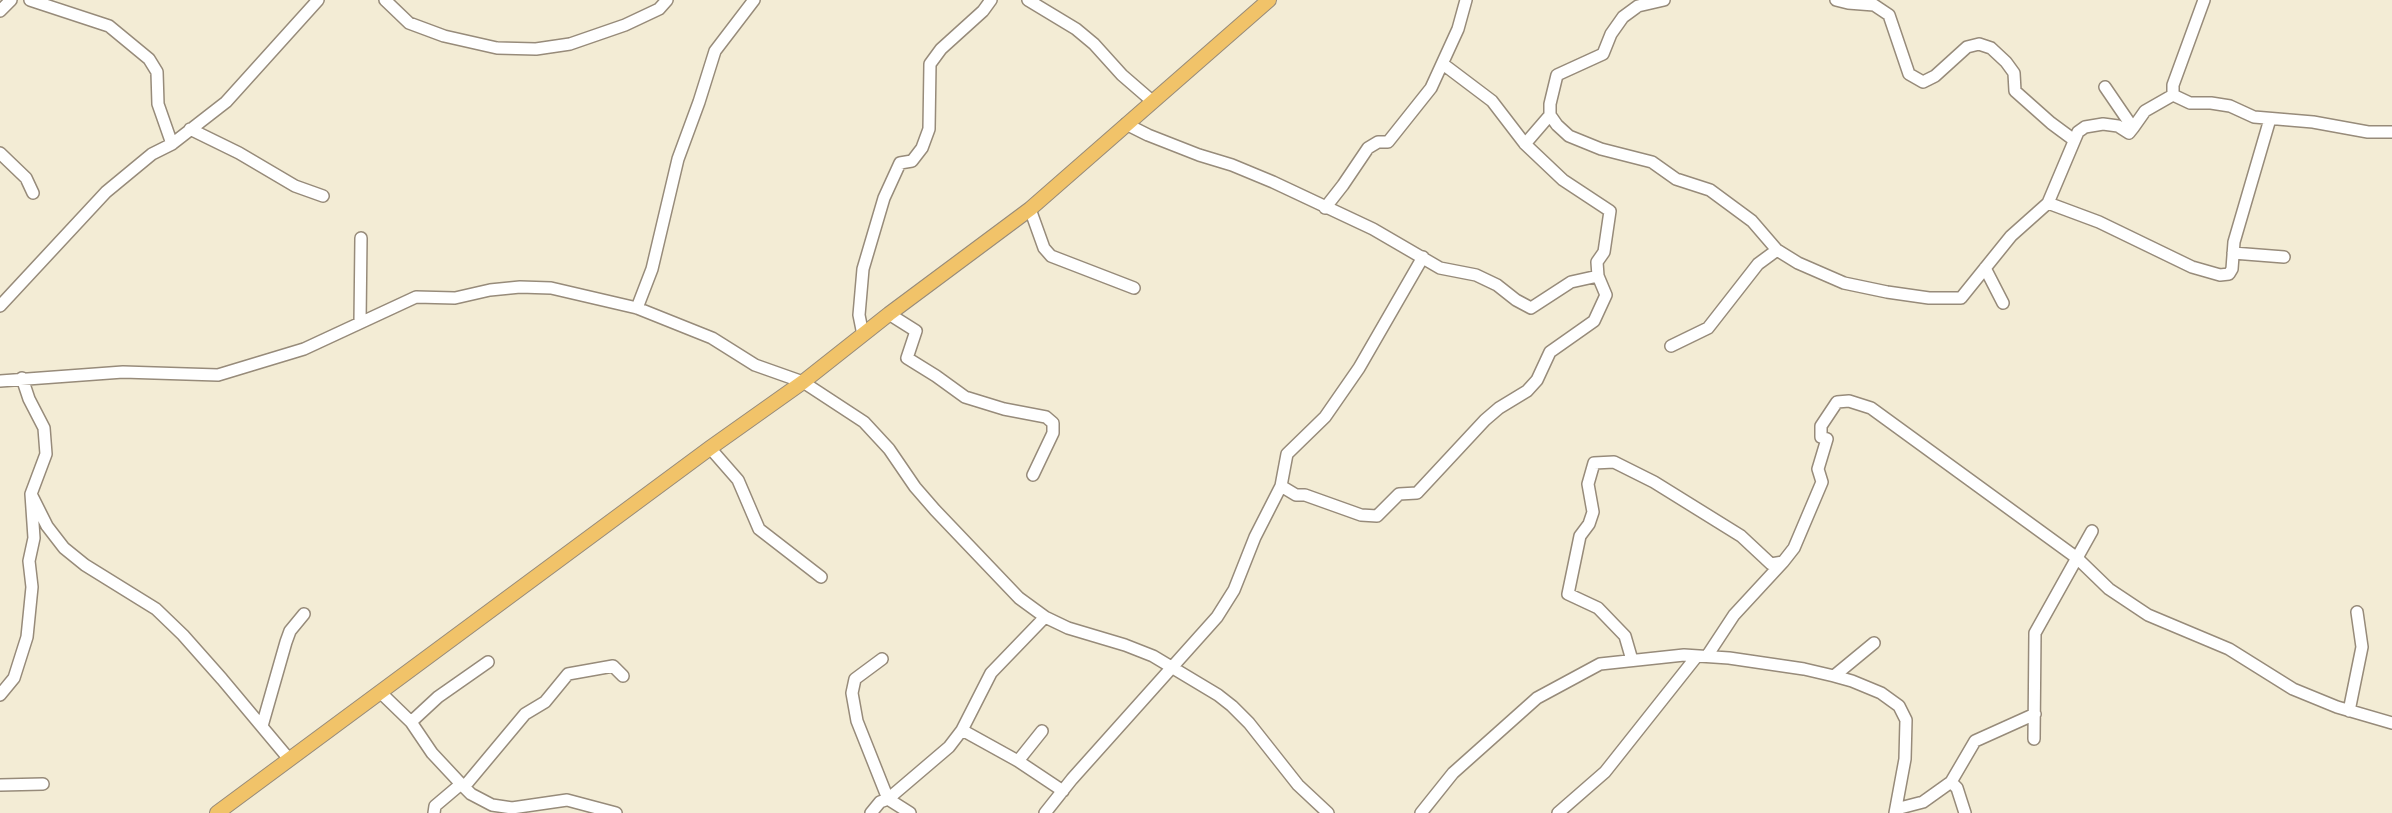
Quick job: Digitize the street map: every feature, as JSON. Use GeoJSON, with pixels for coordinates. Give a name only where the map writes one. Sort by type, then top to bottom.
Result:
{"type":"FeatureCollection","features":[{"type":"Feature","properties":{"kind":"main road"},"geometry":{"type":"LineString","coordinates":[[220,812],[710,448],[803,382],[889,314],[1030,210],[1269,0]]}},
{"type":"Feature","properties":{"kind":"street"},"geometry":{"type":"LineString","coordinates":[[0,11],[11,0]]}},
{"type":"Feature","properties":{"kind":"street"},"geometry":{"type":"LineString","coordinates":[[30,0],[109,26],[150,60],[157,72],[158,104],[172,144]]}},
{"type":"Feature","properties":{"kind":"street"},"geometry":{"type":"LineString","coordinates":[[0,306],[55,239],[106,192],[152,154],[172,144],[226,102],[318,0]]}},
{"type":"Feature","properties":{"kind":"street"},"geometry":{"type":"LineString","coordinates":[[385,0],[409,23],[444,36],[497,48],[536,50],[570,44],[625,25],[659,9],[667,0]]}},
{"type":"Feature","properties":{"kind":"street"},"geometry":{"type":"LineString","coordinates":[[638,308],[652,269],[678,159],[700,102],[715,52],[754,0]]}},
{"type":"Feature","properties":{"kind":"street"},"geometry":{"type":"LineString","coordinates":[[863,335],[859,315],[864,269],[884,198],[900,163],[912,161],[922,148],[929,129],[930,64],[941,49],[983,11],[991,0]]}},
{"type":"Feature","properties":{"kind":"street"},"geometry":{"type":"LineString","coordinates":[[1028,0],[1076,29],[1094,44],[1122,75],[1152,101]]}},
{"type":"Feature","properties":{"kind":"street"},"geometry":{"type":"LineString","coordinates":[[1325,208],[1344,186],[1368,148],[1378,142],[1388,142],[1431,88],[1458,29],[1466,0]]}},
{"type":"Feature","properties":{"kind":"street"},"geometry":{"type":"LineString","coordinates":[[1664,0],[1638,6],[1624,17],[1611,34],[1603,54],[1557,74],[1550,104],[1550,114],[1557,125],[1569,136],[1601,149],[1652,162],[1676,179],[1710,190],[1752,221],[1777,250],[1798,263],[1844,282],[1929,298],[1961,298],[2011,236],[2032,215],[2048,203],[2078,132],[2095,125],[2118,126],[2129,133],[2146,112],[2173,95]]}},
{"type":"Feature","properties":{"kind":"street"},"geometry":{"type":"LineString","coordinates":[[1836,0],[1848,3],[1874,4],[1889,15],[1910,74],[1924,82],[1935,76],[1967,47],[1979,44],[1991,48],[2006,62],[2014,73],[2015,91],[2051,123],[2074,140]]}},
{"type":"Feature","properties":{"kind":"street"},"geometry":{"type":"LineString","coordinates":[[2173,95],[2173,85],[2204,0]]}},
{"type":"Feature","properties":{"kind":"street"},"geometry":{"type":"LineString","coordinates":[[1281,486],[1296,495],[1305,495],[1361,515],[1377,516],[1399,494],[1417,493],[1485,420],[1499,408],[1527,391],[1537,380],[1550,352],[1594,321],[1606,295],[1598,276],[1597,262],[1604,252],[1610,211],[1563,180],[1525,144],[1492,101],[1443,64]]}},
{"type":"Feature","properties":{"kind":"street"},"geometry":{"type":"LineString","coordinates":[[2105,87],[2133,128]]}},
{"type":"Feature","properties":{"kind":"street"},"geometry":{"type":"LineString","coordinates":[[2173,95],[2190,103],[2212,103],[2230,106],[2254,117],[2313,122],[2368,132],[2392,132]]}},
{"type":"Feature","properties":{"kind":"street"},"geometry":{"type":"LineString","coordinates":[[1525,144],[1550,114]]}},
{"type":"Feature","properties":{"kind":"street"},"geometry":{"type":"LineString","coordinates":[[2048,203],[2099,222],[2179,262],[2220,275],[2229,274],[2232,269],[2234,242],[2270,119]]}},
{"type":"Feature","properties":{"kind":"street"},"geometry":{"type":"LineString","coordinates":[[1126,124],[1148,135],[1232,165],[1373,229],[1440,268],[1476,275],[1497,285],[1516,300],[1531,308],[1571,282],[1598,276]]}},
{"type":"Feature","properties":{"kind":"street"},"geometry":{"type":"LineString","coordinates":[[190,129],[239,153],[294,186],[323,196]]}},
{"type":"Feature","properties":{"kind":"street"},"geometry":{"type":"LineString","coordinates":[[0,153],[26,178],[33,193]]}},
{"type":"Feature","properties":{"kind":"street"},"geometry":{"type":"LineString","coordinates":[[1030,210],[1044,248],[1051,256],[1134,288]]}},
{"type":"Feature","properties":{"kind":"street"},"geometry":{"type":"LineString","coordinates":[[360,322],[362,238]]}},
{"type":"Feature","properties":{"kind":"street"},"geometry":{"type":"LineString","coordinates":[[1672,346],[1708,328],[1758,264],[1777,250]]}},
{"type":"Feature","properties":{"kind":"street"},"geometry":{"type":"LineString","coordinates":[[2233,253],[2284,258]]}},
{"type":"Feature","properties":{"kind":"street"},"geometry":{"type":"LineString","coordinates":[[1045,813],[1063,790],[1217,617],[1234,590],[1255,537],[1281,486],[1287,454],[1325,417],[1390,317],[1423,257]]}},
{"type":"Feature","properties":{"kind":"street"},"geometry":{"type":"LineString","coordinates":[[1985,268],[2003,303]]}},
{"type":"Feature","properties":{"kind":"street"},"geometry":{"type":"LineString","coordinates":[[0,381],[123,372],[218,376],[304,349],[416,297],[456,298],[520,286],[551,288],[638,308],[712,338],[755,365],[803,382],[864,422],[889,449],[915,487],[934,510],[1019,598],[1045,616],[1068,628],[1134,648],[1153,656],[1232,706],[1249,723],[1298,785],[1328,813]]}},
{"type":"Feature","properties":{"kind":"street"},"geometry":{"type":"LineString","coordinates":[[889,314],[916,331],[907,358],[965,397],[1004,409],[1046,417],[1053,423],[1053,434],[1033,475]]}},
{"type":"Feature","properties":{"kind":"street"},"geometry":{"type":"LineString","coordinates":[[0,695],[14,678],[27,636],[32,587],[30,561],[34,538],[31,494],[46,454],[44,428],[29,399],[22,378]]}},
{"type":"Feature","properties":{"kind":"street"},"geometry":{"type":"LineString","coordinates":[[1558,813],[1605,772],[1734,615],[1794,548],[1822,482],[1818,469],[1827,439],[1821,437],[1821,426],[1837,402],[1849,401],[1871,408],[2077,558],[2109,589],[2148,615],[2229,649],[2292,689],[2349,711],[2392,723]]}},
{"type":"Feature","properties":{"kind":"street"},"geometry":{"type":"LineString","coordinates":[[710,448],[738,480],[759,529],[821,577]]}},
{"type":"Feature","properties":{"kind":"street"},"geometry":{"type":"LineString","coordinates":[[1632,660],[1625,636],[1598,608],[1568,594],[1569,579],[1580,536],[1589,524],[1593,512],[1588,484],[1594,463],[1614,462],[1654,482],[1741,536],[1771,564],[1783,562]]}},
{"type":"Feature","properties":{"kind":"street"},"geometry":{"type":"LineString","coordinates":[[31,494],[47,526],[64,548],[85,565],[156,609],[184,635],[289,759]]}},
{"type":"Feature","properties":{"kind":"street"},"geometry":{"type":"LineString","coordinates":[[2034,739],[2035,633],[2092,531]]}},
{"type":"Feature","properties":{"kind":"street"},"geometry":{"type":"LineString","coordinates":[[2349,711],[2362,647],[2357,612]]}},
{"type":"Feature","properties":{"kind":"street"},"geometry":{"type":"LineString","coordinates":[[262,726],[290,631],[304,614]]}},
{"type":"Feature","properties":{"kind":"street"},"geometry":{"type":"LineString","coordinates":[[871,813],[880,802],[888,799],[949,747],[962,730],[991,673],[1045,616]]}},
{"type":"Feature","properties":{"kind":"street"},"geometry":{"type":"LineString","coordinates":[[1834,676],[1874,643]]}},
{"type":"Feature","properties":{"kind":"street"},"geometry":{"type":"LineString","coordinates":[[1421,813],[1453,773],[1538,698],[1600,664],[1684,655],[1702,656],[1834,676],[1881,693],[1899,706],[1906,720],[1904,759],[1896,811],[1923,802],[1951,782],[1975,741],[2035,714]]}},
{"type":"Feature","properties":{"kind":"street"},"geometry":{"type":"LineString","coordinates":[[882,659],[855,679],[852,693],[857,721],[888,799],[910,813]]}},
{"type":"Feature","properties":{"kind":"street"},"geometry":{"type":"LineString","coordinates":[[411,722],[438,697],[488,662]]}},
{"type":"Feature","properties":{"kind":"street"},"geometry":{"type":"LineString","coordinates":[[434,813],[435,806],[463,786],[525,714],[545,702],[568,674],[613,666],[623,676]]}},
{"type":"Feature","properties":{"kind":"street"},"geometry":{"type":"LineString","coordinates":[[380,692],[411,722],[432,753],[463,786],[471,794],[492,805],[512,808],[567,800],[584,808],[616,813]]}},
{"type":"Feature","properties":{"kind":"street"},"geometry":{"type":"LineString","coordinates":[[962,730],[1063,790]]}},
{"type":"Feature","properties":{"kind":"street"},"geometry":{"type":"LineString","coordinates":[[1018,762],[1042,731]]}},
{"type":"Feature","properties":{"kind":"street"},"geometry":{"type":"LineString","coordinates":[[1951,782],[1957,788],[1965,813]]}},
{"type":"Feature","properties":{"kind":"street"},"geometry":{"type":"LineString","coordinates":[[0,785],[43,784]]}}]}
